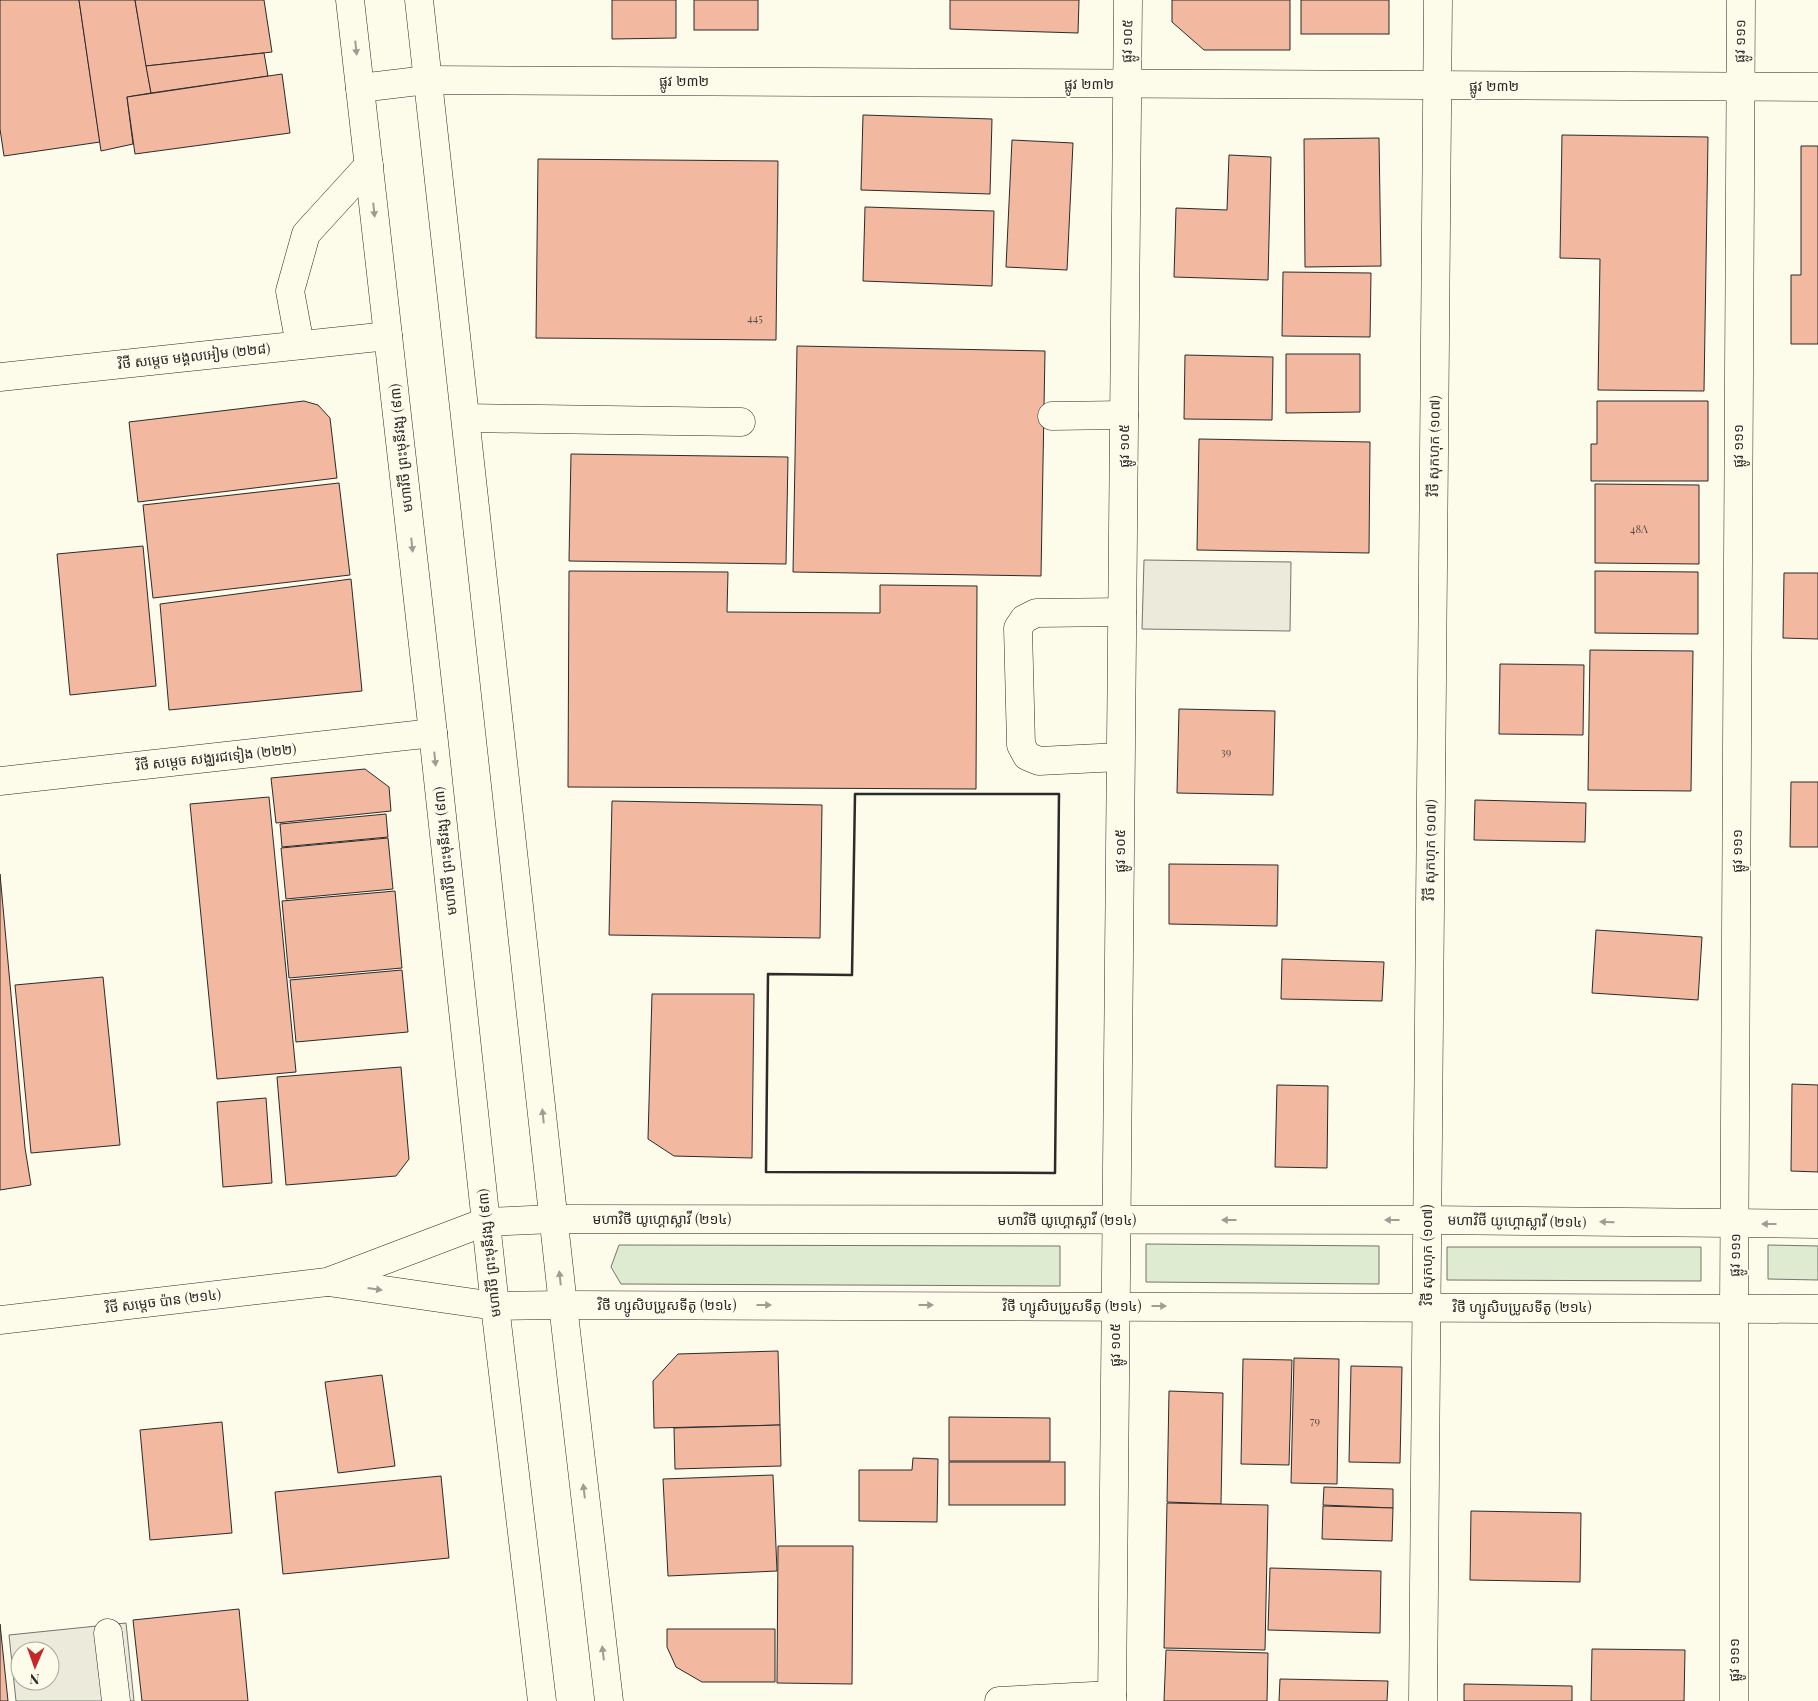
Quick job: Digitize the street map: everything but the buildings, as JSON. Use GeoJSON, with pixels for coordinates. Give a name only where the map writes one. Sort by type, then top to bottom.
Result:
{"type":"FeatureCollection","features":[{"type":"Feature","properties":{"kind":"main road","name":"មហាវិថី ព្រះមុនីវង្ស (៩៣)"},"geometry":{"type":"LineString","coordinates":[[350,0],[433,733],[485,1222],[542,1701]]}},
{"type":"Feature","properties":{"kind":"main road"},"geometry":{"type":"LineString","coordinates":[[418,0],[466,418],[562,1305],[609,1701]]}},
{"type":"Feature","properties":{"kind":"main road","name":"ផ្លូវ ១០៥"},"geometry":{"type":"LineString","coordinates":[[1112,1698],[1128,0]]}},
{"type":"Feature","properties":{"kind":"main road","name":"វិថី សុកហុក (១០៧)"},"geometry":{"type":"LineString","coordinates":[[1423,1701],[1438,0]]}},
{"type":"Feature","properties":{"kind":"main road","name":"ផ្លូវ ១១១"},"geometry":{"type":"LineString","coordinates":[[1734,1701],[1740,0]]}},
{"type":"Feature","properties":{"kind":"main road","name":"ផ្លូវ ២៣២"},"geometry":{"type":"LineString","coordinates":[[360,88],[428,80],[1818,87]]}},
{"type":"Feature","properties":{"kind":"main road"},"geometry":{"type":"LineString","coordinates":[[300,345],[290,291],[306,234],[369,165]]}},
{"type":"Feature","properties":{"kind":"main road","name":"វិថី សម្តេច មង្គលអៀម (២២៨)"},"geometry":{"type":"LineString","coordinates":[[0,377],[388,336]]}},
{"type":"Feature","properties":{"kind":"main road"},"geometry":{"type":"LineString","coordinates":[[1052,416],[1124,415]]}},
{"type":"Feature","properties":{"kind":"main road"},"geometry":{"type":"LineString","coordinates":[[466,418],[741,422]]}},
{"type":"Feature","properties":{"kind":"main road"},"geometry":{"type":"LineString","coordinates":[[1120,757],[1040,761],[1027,756],[1021,746],[1018,628],[1024,619],[1036,613],[1122,612]]}},
{"type":"Feature","properties":{"kind":"main road","name":"វិថី សម្តេច សង្ឈរជទៀង (២២២)"},"geometry":{"type":"LineString","coordinates":[[0,782],[433,733]]}},
{"type":"Feature","properties":{"kind":"main road","name":"មហាវិថី យូហ្គោស្លាវី (២១៤)"},"geometry":{"type":"LineString","coordinates":[[327,1282],[485,1222],[554,1219],[1427,1220],[1818,1224]]}},
{"type":"Feature","properties":{"kind":"main road","name":"វិថី ហ្សូសិបប្រូសទីតូ (២១៤)"},"geometry":{"type":"LineString","coordinates":[[327,1282],[495,1306],[1818,1308]]}},
{"type":"Feature","properties":{"kind":"main road","name":"វិថី សម្តេច ប៉ាន (២១៤)"},"geometry":{"type":"LineString","coordinates":[[0,1320],[327,1282]]}},
{"type":"Feature","properties":{"kind":"main road"},"geometry":{"type":"LineString","coordinates":[[108,1632],[116,1701]]}},
{"type":"Feature","properties":{"kind":"main road"},"geometry":{"type":"LineString","coordinates":[[999,1701],[1112,1698]]}},
{"type":"Feature","properties":{"kind":"green space"},"geometry":{"type":"Polygon","coordinates":[[[1146,1244],[1379,1246],[1379,1284],[1146,1282],[1146,1244]]]}},
{"type":"Feature","properties":{"kind":"green space"},"geometry":{"type":"Polygon","coordinates":[[[619,1245],[1060,1246],[1060,1286],[621,1284],[611,1267],[619,1245]]]}},
{"type":"Feature","properties":{"kind":"green space"},"geometry":{"type":"Polygon","coordinates":[[[1768,1245],[1818,1246],[1818,1280],[1768,1279],[1768,1245]]]}},
{"type":"Feature","properties":{"kind":"green space"},"geometry":{"type":"Polygon","coordinates":[[[1447,1247],[1701,1247],[1701,1281],[1447,1280],[1447,1247]]]}},
{"type":"Feature","properties":{"kind":"shaded area"},"geometry":{"type":"Polygon","coordinates":[[[1144,560],[1291,562],[1290,631],[1142,629],[1144,560]]]}},
{"type":"Feature","properties":{"kind":"shaded area"},"geometry":{"type":"Polygon","coordinates":[[[126,1623],[134,1701],[16,1701],[15,1691],[60,1691],[60,1641],[10,1641],[10,1644],[9,1635],[126,1623]]]}},
{"type":"Feature","properties":{"kind":"wall"},"geometry":{"type":"LineString","coordinates":[[855,794],[1059,794],[1055,1173],[766,1172],[768,974],[852,975],[855,794]]}}]}
